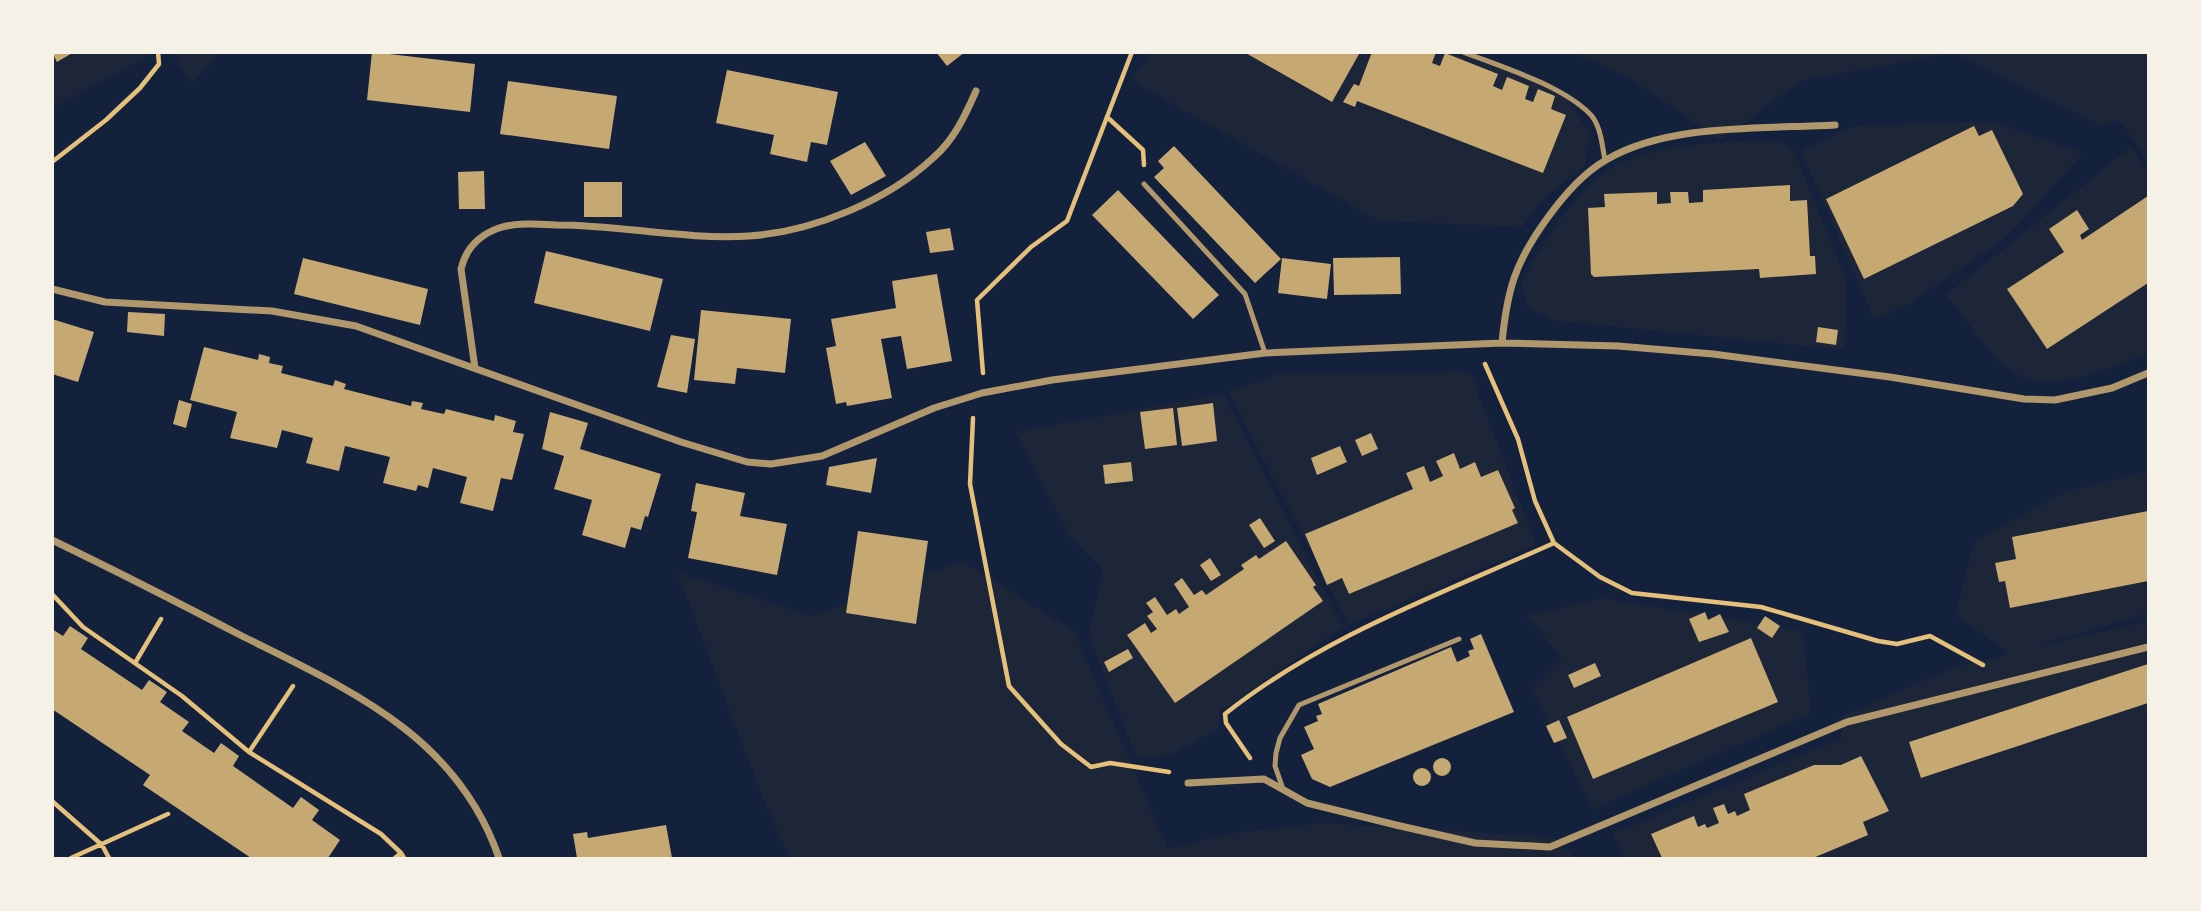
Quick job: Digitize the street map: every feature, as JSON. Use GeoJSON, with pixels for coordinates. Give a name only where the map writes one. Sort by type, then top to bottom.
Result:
{"type":"FeatureCollection","features":[{"type":"Feature","properties":{"kind":"street"},"geometry":{"type":"LineString","coordinates":[[475,368],[461,269],[473,243],[485,234],[500,227],[529,224],[590,225],[707,237],[752,236],[809,223],[859,205],[912,175],[950,140],[976,91]]}},
{"type":"Feature","properties":{"kind":"street"},"geometry":{"type":"LineString","coordinates":[[1502,343],[1506,300],[1513,275],[1527,247],[1555,208],[1605,160],[1641,146],[1690,133],[1835,125]]}},
{"type":"Feature","properties":{"kind":"street"},"geometry":{"type":"LineString","coordinates":[[52,289],[105,302],[272,311],[356,326],[723,456],[771,464],[822,456],[934,408],[982,393],[1052,380],[1265,353],[1502,343],[1618,346],[1713,354],[1890,377],[2024,399],[2080,397],[2148,373]]}},
{"type":"Feature","properties":{"kind":"street"},"geometry":{"type":"LineString","coordinates":[[52,540],[305,668],[398,721],[461,783],[488,826],[499,859]]}},
{"type":"Feature","properties":{"kind":"street"},"geometry":{"type":"LineString","coordinates":[[1188,783],[1265,779],[1307,803],[1475,843],[1550,847],[1847,722],[2148,647]]}},
{"type":"Feature","properties":{"kind":"lane"},"geometry":{"type":"LineString","coordinates":[[1463,52],[1523,75],[1592,115],[1601,135],[1605,160]]}},
{"type":"Feature","properties":{"kind":"lane"},"geometry":{"type":"LineString","coordinates":[[1144,184],[1245,294],[1265,353]]}},
{"type":"Feature","properties":{"kind":"lane"},"geometry":{"type":"LineString","coordinates":[[1284,792],[1275,766],[1276,753],[1280,738],[1299,705],[1459,639]]}},
{"type":"Feature","properties":{"kind":"path"},"geometry":{"type":"LineString","coordinates":[[52,162],[141,88],[159,64],[158,52]]}},
{"type":"Feature","properties":{"kind":"path"},"geometry":{"type":"LineString","coordinates":[[1132,52],[1067,221],[1031,247],[977,300],[982,393],[973,414],[970,484],[1009,686],[1061,744],[1091,767],[1110,762],[1133,768],[1164,769],[1188,783]]}},
{"type":"Feature","properties":{"kind":"path"},"geometry":{"type":"LineString","coordinates":[[1107,117],[1143,150],[1144,184]]}},
{"type":"Feature","properties":{"kind":"path"},"geometry":{"type":"LineString","coordinates":[[1479,344],[1488,376],[1518,439],[1531,491],[1555,543],[1600,578],[1632,593],[1761,607],[1878,641],[1896,644],[1930,636],[1983,665],[2005,684]]}},
{"type":"Feature","properties":{"kind":"path"},"geometry":{"type":"LineString","coordinates":[[1265,779],[1226,723],[1225,715],[1289,669],[1343,639],[1403,608],[1555,543]]}},
{"type":"Feature","properties":{"kind":"path"},"geometry":{"type":"LineString","coordinates":[[52,594],[83,628],[182,696],[249,752],[381,834],[402,856],[395,859]]}},
{"type":"Feature","properties":{"kind":"path"},"geometry":{"type":"LineString","coordinates":[[135,663],[172,600]]}},
{"type":"Feature","properties":{"kind":"path"},"geometry":{"type":"LineString","coordinates":[[249,752],[305,668]]}},
{"type":"Feature","properties":{"kind":"path"},"geometry":{"type":"LineString","coordinates":[[52,801],[102,845],[109,859]]}},
{"type":"Feature","properties":{"kind":"path"},"geometry":{"type":"LineString","coordinates":[[71,859],[168,814]]}},
{"type":"Feature","properties":{"kind":"shaded area"},"geometry":{"type":"Polygon","coordinates":[[[53,53],[147,53],[148,56],[53,108],[53,53]]]}},
{"type":"Feature","properties":{"kind":"shaded area"},"geometry":{"type":"Polygon","coordinates":[[[173,53],[219,53],[191,84],[173,53]]]}},
{"type":"Feature","properties":{"kind":"shaded area"},"geometry":{"type":"Polygon","coordinates":[[[1149,53],[1461,53],[1556,84],[1590,134],[1585,167],[1547,195],[1522,227],[1379,221],[1132,81],[1149,53]]]}},
{"type":"Feature","properties":{"kind":"shaded area"},"geometry":{"type":"Polygon","coordinates":[[[1574,53],[1954,53],[1801,81],[1720,140],[1629,78],[1574,53]]]}},
{"type":"Feature","properties":{"kind":"shaded area"},"geometry":{"type":"Polygon","coordinates":[[[1954,53],[2148,53],[2148,162],[2119,120],[2102,126],[1954,53]]]}},
{"type":"Feature","properties":{"kind":"shaded area"},"geometry":{"type":"Polygon","coordinates":[[[1991,121],[2083,153],[2008,236],[1911,303],[1874,319],[1801,151],[1854,126],[1991,121]]]}},
{"type":"Feature","properties":{"kind":"shaded area"},"geometry":{"type":"Polygon","coordinates":[[[1779,141],[1794,151],[1847,282],[1844,350],[1551,320],[1526,305],[1522,280],[1568,209],[1603,174],[1621,163],[1664,149],[1712,143],[1779,141]]]}},
{"type":"Feature","properties":{"kind":"shaded area"},"geometry":{"type":"Polygon","coordinates":[[[2131,147],[2148,171],[2148,353],[2098,372],[2061,380],[2025,378],[2009,370],[1986,346],[1946,295],[2131,147]]]}},
{"type":"Feature","properties":{"kind":"shaded area"},"geometry":{"type":"Polygon","coordinates":[[[1470,372],[1536,545],[1349,625],[1229,392],[1280,373],[1470,372]]]}},
{"type":"Feature","properties":{"kind":"shaded area"},"geometry":{"type":"Polygon","coordinates":[[[1223,394],[1343,627],[1220,711],[1219,728],[1172,755],[1137,759],[1088,634],[1103,570],[1070,536],[1015,432],[1223,394]]]}},
{"type":"Feature","properties":{"kind":"shaded area"},"geometry":{"type":"Polygon","coordinates":[[[2148,471],[2148,613],[2030,648],[2148,621],[2148,858],[1625,858],[1612,834],[1842,738],[1839,718],[1955,667],[2010,654],[1956,615],[1974,541],[2068,491],[2148,471]]]}},
{"type":"Feature","properties":{"kind":"shaded area"},"geometry":{"type":"Polygon","coordinates":[[[962,561],[1074,631],[1168,849],[1234,833],[1320,823],[1553,837],[1575,858],[790,858],[765,804],[677,572],[811,616],[962,561]]]}},
{"type":"Feature","properties":{"kind":"shaded area"},"geometry":{"type":"Polygon","coordinates":[[[1601,598],[1803,631],[1811,713],[1593,809],[1531,689],[1562,658],[1527,616],[1601,598]]]}},
{"type":"Feature","properties":{"kind":"building"},"geometry":{"type":"Polygon","coordinates":[[[52,52],[74,52],[57,62],[52,52]]]}},
{"type":"Feature","properties":{"kind":"building"},"geometry":{"type":"Polygon","coordinates":[[[372,52],[475,64],[470,112],[367,100],[372,52]]]}},
{"type":"Feature","properties":{"kind":"building"},"geometry":{"type":"Polygon","coordinates":[[[936,52],[965,52],[947,66],[936,52]]]}},
{"type":"Feature","properties":{"kind":"building"},"geometry":{"type":"Polygon","coordinates":[[[1244,52],[1356,52],[1359,54],[1332,102],[1244,52]]]}},
{"type":"Feature","properties":{"kind":"building"},"geometry":{"type":"Polygon","coordinates":[[[1372,52],[1436,52],[1432,63],[1440,66],[1445,53],[1498,74],[1493,86],[1502,90],[1507,77],[1529,86],[1525,99],[1533,102],[1538,89],[1555,96],[1551,109],[1566,115],[1543,173],[1357,101],[1355,107],[1343,102],[1354,84],[1359,86],[1372,52]]]}},
{"type":"Feature","properties":{"kind":"building"},"geometry":{"type":"Polygon","coordinates":[[[727,70],[838,92],[827,145],[811,142],[807,162],[770,154],[774,135],[716,123],[727,70]]]}},
{"type":"Feature","properties":{"kind":"building"},"geometry":{"type":"Polygon","coordinates":[[[508,81],[617,96],[609,149],[500,134],[508,81]]]}},
{"type":"Feature","properties":{"kind":"building"},"geometry":{"type":"Polygon","coordinates":[[[1974,126],[1979,136],[1992,130],[2023,194],[2013,206],[1864,279],[1826,199],[1974,126]]]}},
{"type":"Feature","properties":{"kind":"building"},"geometry":{"type":"Polygon","coordinates":[[[865,142],[886,176],[851,195],[830,161],[865,142]]]}},
{"type":"Feature","properties":{"kind":"building"},"geometry":{"type":"Polygon","coordinates":[[[1174,146],[1281,259],[1255,283],[1154,177],[1164,168],[1158,161],[1174,146]]]}},
{"type":"Feature","properties":{"kind":"building"},"geometry":{"type":"Polygon","coordinates":[[[484,171],[485,209],[459,209],[458,172],[484,171]]]}},
{"type":"Feature","properties":{"kind":"building"},"geometry":{"type":"Polygon","coordinates":[[[584,182],[622,182],[622,217],[584,217],[584,182]]]}},
{"type":"Feature","properties":{"kind":"building"},"geometry":{"type":"Polygon","coordinates":[[[1790,185],[1790,201],[1807,200],[1810,256],[1815,256],[1816,274],[1760,278],[1759,269],[1594,277],[1591,274],[1588,208],[1605,207],[1604,194],[1657,192],[1657,204],[1671,203],[1670,192],[1688,192],[1689,203],[1703,202],[1703,190],[1790,185]]]}},
{"type":"Feature","properties":{"kind":"building"},"geometry":{"type":"Polygon","coordinates":[[[1118,190],[1219,295],[1193,319],[1092,215],[1118,190]]]}},
{"type":"Feature","properties":{"kind":"building"},"geometry":{"type":"Polygon","coordinates":[[[2148,196],[2148,283],[2047,349],[2007,289],[2064,252],[2049,229],[2077,210],[2089,229],[2080,235],[2082,240],[2148,196]]]}},
{"type":"Feature","properties":{"kind":"building"},"geometry":{"type":"Polygon","coordinates":[[[950,228],[954,250],[930,253],[926,232],[950,228]]]}},
{"type":"Feature","properties":{"kind":"building"},"geometry":{"type":"Polygon","coordinates":[[[546,251],[663,279],[650,331],[534,303],[546,251]]]}},
{"type":"Feature","properties":{"kind":"building"},"geometry":{"type":"Polygon","coordinates":[[[1400,257],[1401,294],[1334,295],[1333,258],[1400,257]]]}},
{"type":"Feature","properties":{"kind":"building"},"geometry":{"type":"Polygon","coordinates":[[[303,258],[428,289],[420,325],[294,294],[303,258]]]}},
{"type":"Feature","properties":{"kind":"building"},"geometry":{"type":"Polygon","coordinates":[[[1282,258],[1331,264],[1327,299],[1278,293],[1282,258]]]}},
{"type":"Feature","properties":{"kind":"building"},"geometry":{"type":"Polygon","coordinates":[[[937,274],[952,361],[907,369],[901,336],[881,339],[892,398],[847,406],[846,402],[836,404],[826,348],[836,346],[831,319],[896,308],[892,281],[937,274]]]}},
{"type":"Feature","properties":{"kind":"building"},"geometry":{"type":"Polygon","coordinates":[[[701,310],[791,319],[785,373],[737,368],[735,384],[694,380],[701,310]]]}},
{"type":"Feature","properties":{"kind":"building"},"geometry":{"type":"Polygon","coordinates":[[[128,312],[165,314],[164,336],[127,332],[128,312]]]}},
{"type":"Feature","properties":{"kind":"building"},"geometry":{"type":"Polygon","coordinates":[[[52,319],[94,332],[78,382],[52,374],[52,319]]]}},
{"type":"Feature","properties":{"kind":"building"},"geometry":{"type":"Polygon","coordinates":[[[1818,327],[1838,330],[1836,345],[1816,342],[1818,327]]]}},
{"type":"Feature","properties":{"kind":"building"},"geometry":{"type":"Polygon","coordinates":[[[671,335],[695,339],[687,393],[657,387],[671,335]]]}},
{"type":"Feature","properties":{"kind":"building"},"geometry":{"type":"Polygon","coordinates":[[[204,347],[258,360],[259,354],[270,357],[269,363],[283,366],[281,373],[333,386],[335,380],[346,384],[344,389],[411,406],[412,401],[423,403],[421,409],[444,414],[446,409],[494,421],[495,415],[516,421],[513,432],[524,434],[512,480],[501,478],[493,511],[460,503],[467,477],[433,468],[428,488],[418,485],[416,491],[383,483],[390,457],[345,446],[339,471],[306,463],[313,438],[282,430],[277,448],[230,438],[237,412],[190,400],[204,347]]]}},
{"type":"Feature","properties":{"kind":"building"},"geometry":{"type":"Polygon","coordinates":[[[179,400],[192,404],[186,428],[173,424],[179,400]]]}},
{"type":"Feature","properties":{"kind":"building"},"geometry":{"type":"Polygon","coordinates":[[[1213,403],[1217,441],[1182,446],[1177,408],[1213,403]]]}},
{"type":"Feature","properties":{"kind":"building"},"geometry":{"type":"Polygon","coordinates":[[[1173,408],[1177,445],[1145,449],[1140,412],[1173,408]]]}},
{"type":"Feature","properties":{"kind":"building"},"geometry":{"type":"Polygon","coordinates":[[[550,412],[588,423],[580,449],[661,474],[648,517],[645,516],[641,530],[631,527],[625,548],[582,535],[592,500],[554,489],[564,456],[542,449],[550,412]]]}},
{"type":"Feature","properties":{"kind":"building"},"geometry":{"type":"Polygon","coordinates":[[[1371,433],[1378,449],[1362,456],[1355,440],[1371,433]]]}},
{"type":"Feature","properties":{"kind":"building"},"geometry":{"type":"Polygon","coordinates":[[[1340,446],[1347,462],[1317,475],[1311,458],[1340,446]]]}},
{"type":"Feature","properties":{"kind":"building"},"geometry":{"type":"Polygon","coordinates":[[[1454,453],[1460,469],[1475,462],[1481,477],[1498,470],[1515,508],[1512,510],[1518,523],[1349,594],[1342,578],[1327,585],[1305,534],[1413,489],[1406,473],[1424,466],[1430,482],[1443,476],[1436,461],[1454,453]]]}},
{"type":"Feature","properties":{"kind":"building"},"geometry":{"type":"Polygon","coordinates":[[[877,458],[871,493],[826,485],[829,467],[877,458]]]}},
{"type":"Feature","properties":{"kind":"building"},"geometry":{"type":"Polygon","coordinates":[[[1131,462],[1133,481],[1105,484],[1103,465],[1131,462]]]}},
{"type":"Feature","properties":{"kind":"building"},"geometry":{"type":"Polygon","coordinates":[[[696,483],[745,493],[740,516],[787,524],[777,575],[688,558],[697,512],[691,511],[696,483]]]}},
{"type":"Feature","properties":{"kind":"building"},"geometry":{"type":"Polygon","coordinates":[[[2148,511],[2148,581],[2010,608],[2005,581],[1999,582],[1995,563],[2016,559],[2012,537],[2148,511]]]}},
{"type":"Feature","properties":{"kind":"building"},"geometry":{"type":"Polygon","coordinates":[[[1260,518],[1275,541],[1264,548],[1249,525],[1260,518]]]}},
{"type":"Feature","properties":{"kind":"building"},"geometry":{"type":"Polygon","coordinates":[[[858,531],[928,541],[916,624],[846,613],[858,531]]]}},
{"type":"Feature","properties":{"kind":"building"},"geometry":{"type":"Polygon","coordinates":[[[1286,541],[1316,585],[1313,587],[1323,601],[1175,703],[1127,635],[1145,623],[1151,633],[1157,629],[1147,616],[1153,612],[1146,603],[1155,597],[1167,615],[1176,609],[1179,614],[1189,607],[1174,584],[1182,578],[1194,595],[1202,590],[1206,595],[1244,569],[1241,565],[1256,555],[1259,559],[1286,541]]]}},
{"type":"Feature","properties":{"kind":"building"},"geometry":{"type":"Polygon","coordinates":[[[1210,558],[1221,575],[1211,581],[1200,565],[1210,558]]]}},
{"type":"Feature","properties":{"kind":"building"},"geometry":{"type":"Polygon","coordinates":[[[1705,612],[1708,620],[1720,614],[1729,632],[1699,642],[1689,619],[1705,612]]]}},
{"type":"Feature","properties":{"kind":"building"},"geometry":{"type":"Polygon","coordinates":[[[1765,616],[1780,626],[1772,638],[1757,628],[1765,616]]]}},
{"type":"Feature","properties":{"kind":"building"},"geometry":{"type":"Polygon","coordinates":[[[70,626],[88,638],[81,649],[142,690],[149,680],[167,692],[160,702],[189,722],[182,731],[214,753],[221,743],[239,756],[233,766],[293,808],[301,797],[319,810],[312,820],[340,840],[328,858],[251,858],[143,785],[150,775],[52,709],[52,629],[63,636],[70,626]]]}},
{"type":"Feature","properties":{"kind":"building"},"geometry":{"type":"Polygon","coordinates":[[[1481,634],[1514,712],[1330,787],[1312,779],[1301,755],[1314,749],[1304,727],[1318,721],[1316,716],[1322,714],[1318,704],[1451,647],[1457,662],[1470,656],[1468,651],[1474,649],[1470,639],[1481,634]]]}},
{"type":"Feature","properties":{"kind":"building"},"geometry":{"type":"Polygon","coordinates":[[[1751,638],[1778,702],[1593,779],[1567,717],[1751,638]]]}},
{"type":"Feature","properties":{"kind":"building"},"geometry":{"type":"Polygon","coordinates":[[[1128,649],[1133,658],[1109,672],[1104,662],[1128,649]]]}},
{"type":"Feature","properties":{"kind":"building"},"geometry":{"type":"Polygon","coordinates":[[[1595,663],[1601,676],[1574,688],[1568,675],[1595,663]]]}},
{"type":"Feature","properties":{"kind":"building"},"geometry":{"type":"Polygon","coordinates":[[[2148,664],[2148,703],[1921,778],[1909,742],[2148,664]]]}},
{"type":"Feature","properties":{"kind":"building"},"geometry":{"type":"Polygon","coordinates":[[[1559,720],[1567,738],[1554,743],[1546,726],[1559,720]]]}},
{"type":"Feature","properties":{"kind":"building"},"geometry":{"type":"Polygon","coordinates":[[[1861,756],[1889,811],[1863,822],[1868,835],[1813,858],[1662,858],[1651,834],[1694,816],[1698,827],[1705,824],[1707,828],[1719,823],[1713,808],[1724,804],[1728,814],[1735,811],[1737,816],[1750,810],[1744,794],[1814,765],[1841,765],[1861,756]]]}},
{"type":"Feature","properties":{"kind":"building"},"geometry":{"type":"Polygon","coordinates":[[[1442,758],[1448,761],[1451,767],[1448,773],[1442,776],[1436,773],[1433,767],[1436,761],[1442,758]]]}},
{"type":"Feature","properties":{"kind":"building"},"geometry":{"type":"Polygon","coordinates":[[[1422,768],[1428,771],[1431,777],[1428,783],[1422,786],[1416,783],[1413,777],[1416,771],[1422,768]]]}},
{"type":"Feature","properties":{"kind":"building"},"geometry":{"type":"Polygon","coordinates":[[[666,825],[672,858],[577,858],[573,834],[587,832],[588,838],[666,825]]]}}]}
